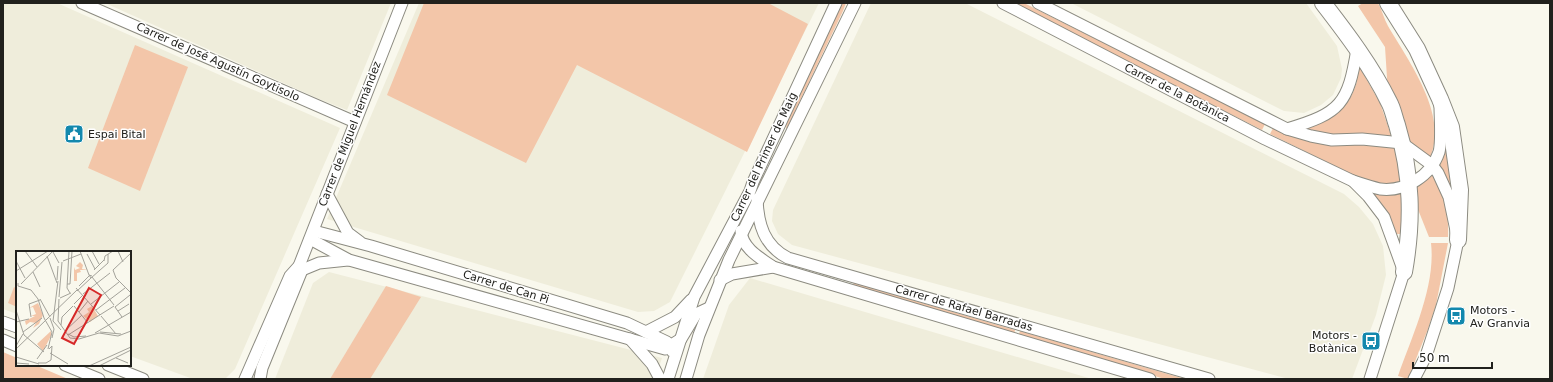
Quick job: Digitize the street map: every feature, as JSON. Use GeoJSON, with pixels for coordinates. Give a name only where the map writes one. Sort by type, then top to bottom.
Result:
{"type":"FeatureCollection","features":[{"type":"Feature","properties":{"kind":"street","name":"Carrer de José Agustín Goytisolo"},"geometry":{"type":"LineString","coordinates":[[82,3],[355,122]]}},
{"type":"Feature","properties":{"kind":"street","name":"Carrer de Miguel Hernández"},"geometry":{"type":"LineString","coordinates":[[260,379],[262,368],[327,194],[402,3]]}},
{"type":"Feature","properties":{"kind":"street","name":"Carrer del Primer de Maig"},"geometry":{"type":"LineString","coordinates":[[686,379],[709,308],[720,280],[741,236],[754,195],[752,182],[836,3]]}},
{"type":"Feature","properties":{"kind":"street","name":"Carrer del Primer de Maig"},"geometry":{"type":"LineString","coordinates":[[668,379],[694,297],[754,195],[855,3]]}},
{"type":"Feature","properties":{"kind":"street","name":"Carrer de la Botànica"},"geometry":{"type":"LineString","coordinates":[[1003,3],[1265,139],[1353,181],[1380,188],[1397,189],[1409,184],[1419,179],[1432,165],[1439,152],[1440,99]]}},
{"type":"Feature","properties":{"kind":"street","name":"Carrer de la Botànica"},"geometry":{"type":"LineString","coordinates":[[1038,3],[1287,129],[1332,140],[1362,139],[1402,143]]}},
{"type":"Feature","properties":{"kind":"street"},"geometry":{"type":"LineString","coordinates":[[1324,3],[1357,49],[1390,102],[1402,143],[1409,184],[1410,239],[1404,272],[1370,379]]}},
{"type":"Feature","properties":{"kind":"street"},"geometry":{"type":"LineString","coordinates":[[1388,3],[1417,49],[1440,99],[1450,127],[1460,190],[1458,240],[1448,288],[1426,356],[1422,379]]}},
{"type":"Feature","properties":{"kind":"street"},"geometry":{"type":"LineString","coordinates":[[1287,129],[1322,117],[1341,102],[1347,94],[1357,49]]}},
{"type":"Feature","properties":{"kind":"street"},"geometry":{"type":"LineString","coordinates":[[1402,143],[1432,165],[1438,173],[1450,197],[1458,240]]}},
{"type":"Feature","properties":{"kind":"street","name":"Carrer de la Botànica"},"geometry":{"type":"LineString","coordinates":[[1353,181],[1368,196],[1384,217],[1404,272]]}},
{"type":"Feature","properties":{"kind":"street","name":"Carrer de Can Pi"},"geometry":{"type":"LineString","coordinates":[[327,194],[348,233],[365,246]]}},
{"type":"Feature","properties":{"kind":"street","name":"Carrer de Rafael Barradas"},"geometry":{"type":"LineString","coordinates":[[754,195],[760,226],[765,237],[778,252],[788,258],[1209,379]]}},
{"type":"Feature","properties":{"kind":"street","name":"Carrer de Can Pi"},"geometry":{"type":"LineString","coordinates":[[312,235],[365,246],[627,323],[668,342],[675,357],[678,369],[675,379]]}},
{"type":"Feature","properties":{"kind":"street","name":"Carrer de Can Pi"},"geometry":{"type":"LineString","coordinates":[[312,235],[349,260],[664,349],[669,346]]}},
{"type":"Feature","properties":{"kind":"street","name":"Carrer de Rafael Barradas"},"geometry":{"type":"LineString","coordinates":[[741,236],[742,241],[754,254],[772,267],[1150,379]]}},
{"type":"Feature","properties":{"kind":"street","name":"Carrer de Can Pi"},"geometry":{"type":"LineString","coordinates":[[300,268],[319,263],[349,260]]}},
{"type":"Feature","properties":{"kind":"street","name":"Carrer de Rafael Barradas"},"geometry":{"type":"LineString","coordinates":[[720,280],[732,274],[772,267]]}},
{"type":"Feature","properties":{"kind":"street","name":"Carrer de Miguel Hernández"},"geometry":{"type":"LineString","coordinates":[[245,379],[290,276],[300,268]]}},
{"type":"Feature","properties":{"kind":"street"},"geometry":{"type":"LineString","coordinates":[[646,332],[675,317],[694,297]]}},
{"type":"Feature","properties":{"kind":"street"},"geometry":{"type":"LineString","coordinates":[[669,346],[680,339],[696,314],[709,308]]}},
{"type":"Feature","properties":{"kind":"street"},"geometry":{"type":"LineString","coordinates":[[3,322],[16,328]]}},
{"type":"Feature","properties":{"kind":"street"},"geometry":{"type":"LineString","coordinates":[[630,339],[652,364],[660,379]]}},
{"type":"Feature","properties":{"kind":"street"},"geometry":{"type":"LineString","coordinates":[[3,340],[16,346]]}},
{"type":"Feature","properties":{"kind":"street"},"geometry":{"type":"LineString","coordinates":[[1414,379],[1426,356]]}},
{"type":"Feature","properties":{"kind":"street"},"geometry":{"type":"LineString","coordinates":[[66,366],[99,379]]}},
{"type":"Feature","properties":{"kind":"street"},"geometry":{"type":"LineString","coordinates":[[110,366],[143,379]]}},
{"type":"Feature","properties":{"kind":"shaded area"},"geometry":{"type":"Polygon","coordinates":[[[3,3],[57,3],[340,128],[235,369],[225,379],[193,379],[131,356],[131,251],[16,251],[16,314],[3,309],[3,3]]]}},
{"type":"Feature","properties":{"kind":"shaded area"},"geometry":{"type":"Polygon","coordinates":[[[105,3],[391,3],[347,110],[319,99],[105,3]]]}},
{"type":"Feature","properties":{"kind":"shaded area"},"geometry":{"type":"Polygon","coordinates":[[[419,3],[819,3],[670,302],[654,311],[638,312],[327,219],[419,3]]]}},
{"type":"Feature","properties":{"kind":"shaded area"},"geometry":{"type":"Polygon","coordinates":[[[424,3],[768,3],[808,24],[747,152],[577,65],[526,163],[387,95],[424,3]]]}},
{"type":"Feature","properties":{"kind":"shaded area"},"geometry":{"type":"Polygon","coordinates":[[[841,3],[846,3],[843,11],[786,130],[787,117],[841,3]]]}},
{"type":"Feature","properties":{"kind":"shaded area"},"geometry":{"type":"Polygon","coordinates":[[[871,3],[965,3],[1344,194],[1359,207],[1373,224],[1383,246],[1386,275],[1376,315],[1352,379],[1289,379],[792,245],[778,234],[772,221],[773,210],[871,3]]]}},
{"type":"Feature","properties":{"kind":"shaded area"},"geometry":{"type":"Polygon","coordinates":[[[1011,3],[1024,3],[1265,124],[1262,130],[1011,3]]]}},
{"type":"Feature","properties":{"kind":"shaded area"},"geometry":{"type":"Polygon","coordinates":[[[1071,3],[1306,3],[1337,46],[1342,69],[1341,78],[1333,95],[1321,105],[1304,113],[1284,111],[1071,3]]]}},
{"type":"Feature","properties":{"kind":"shaded area"},"geometry":{"type":"Polygon","coordinates":[[[1363,3],[1378,3],[1388,26],[1416,72],[1424,89],[1431,107],[1434,124],[1435,141],[1430,158],[1407,144],[1388,93],[1385,47],[1358,6],[1363,3]]]}},
{"type":"Feature","properties":{"kind":"shaded area"},"geometry":{"type":"Polygon","coordinates":[[[135,45],[188,67],[140,191],[88,168],[135,45]]]}},
{"type":"Feature","properties":{"kind":"shaded area"},"geometry":{"type":"Polygon","coordinates":[[[1359,66],[1380,103],[1392,138],[1331,136],[1302,129],[1319,124],[1334,116],[1341,110],[1351,96],[1357,82],[1359,66]]]}},
{"type":"Feature","properties":{"kind":"shaded area"},"geometry":{"type":"Polygon","coordinates":[[[1273,128],[1305,139],[1319,142],[1395,148],[1402,182],[1391,185],[1367,182],[1270,134],[1273,128]]]}},
{"type":"Feature","properties":{"kind":"shaded area"},"geometry":{"type":"Polygon","coordinates":[[[1445,142],[1453,193],[1437,162],[1445,142]]]}},
{"type":"Feature","properties":{"kind":"shaded area"},"geometry":{"type":"Polygon","coordinates":[[[1432,174],[1443,196],[1448,220],[1448,237],[1429,237],[1417,207],[1415,187],[1432,174]]]}},
{"type":"Feature","properties":{"kind":"shaded area"},"geometry":{"type":"Polygon","coordinates":[[[1369,192],[1403,192],[1403,234],[1395,234],[1369,192]]]}},
{"type":"Feature","properties":{"kind":"shaded area"},"geometry":{"type":"Polygon","coordinates":[[[1431,243],[1448,243],[1436,305],[1408,379],[1398,376],[1422,311],[1430,276],[1432,259],[1431,243]]]}},
{"type":"Feature","properties":{"kind":"shaded area"},"geometry":{"type":"Polygon","coordinates":[[[329,272],[662,358],[655,379],[275,379],[313,283],[329,272]]]}},
{"type":"Feature","properties":{"kind":"shaded area"},"geometry":{"type":"Polygon","coordinates":[[[750,278],[1092,379],[703,379],[729,305],[750,278]]]}},
{"type":"Feature","properties":{"kind":"shaded area"},"geometry":{"type":"Polygon","coordinates":[[[853,283],[1015,330],[1014,335],[882,297],[854,285],[853,283]]]}},
{"type":"Feature","properties":{"kind":"shaded area"},"geometry":{"type":"Polygon","coordinates":[[[386,286],[421,297],[370,379],[330,379],[386,286]]]}},
{"type":"Feature","properties":{"kind":"shaded area"},"geometry":{"type":"Polygon","coordinates":[[[14,287],[16,288],[16,307],[8,303],[14,287]]]}},
{"type":"Feature","properties":{"kind":"shaded area"},"geometry":{"type":"Polygon","coordinates":[[[1020,331],[1185,379],[1165,379],[1018,337],[1020,331]]]}},
{"type":"Feature","properties":{"kind":"shaded area"},"geometry":{"type":"Polygon","coordinates":[[[3,352],[16,358],[16,366],[37,366],[68,379],[3,379],[3,352]]]}},
{"type":"Feature","properties":{"kind":"place","name":"Espai Bital"},"geometry":{"type":"Point","coordinates":[74,134]}},
{"type":"Feature","properties":{"kind":"place","name":"Motors - Av Granvia"},"geometry":{"type":"Point","coordinates":[1456,316]}},
{"type":"Feature","properties":{"kind":"place","name":"Motors - Botànica"},"geometry":{"type":"Point","coordinates":[1371,341]}}]}
